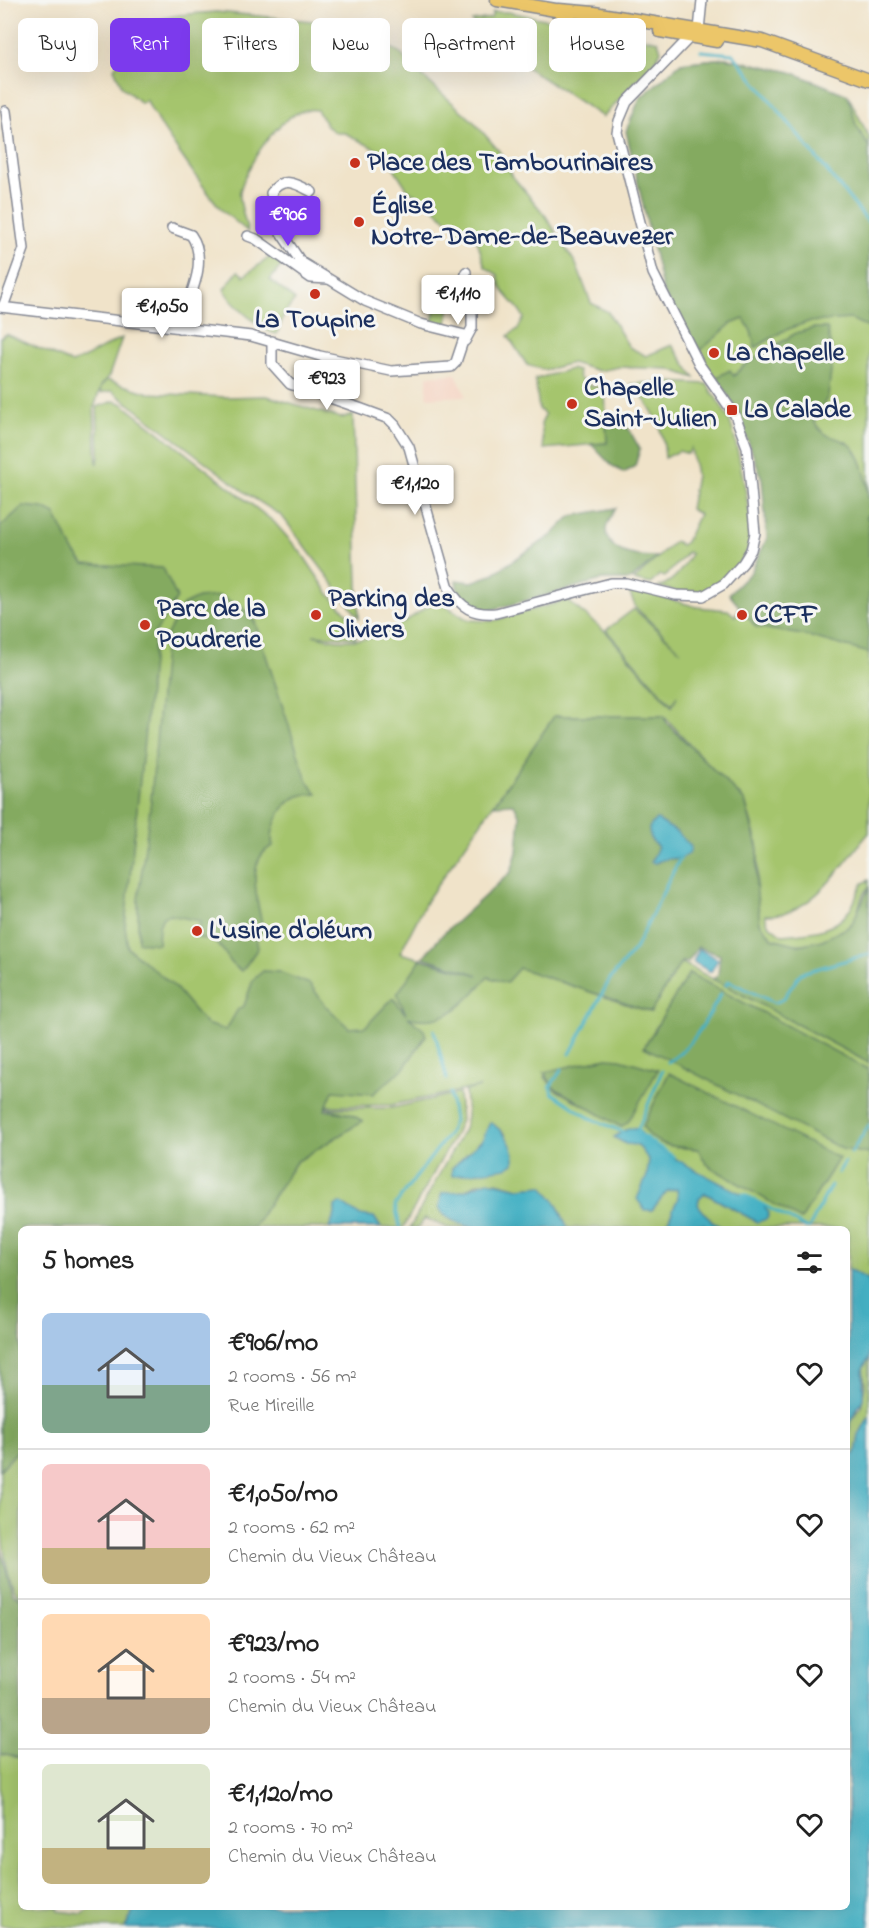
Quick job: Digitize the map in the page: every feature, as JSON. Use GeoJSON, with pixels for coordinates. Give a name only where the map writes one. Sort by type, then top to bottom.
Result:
{"type":"FeatureCollection","features":[{"type":"Feature","properties":{"kind":"main road"},"geometry":{"type":"LineString","coordinates":[[497,0],[559,10],[635,27],[762,41],[869,80]]}},
{"type":"Feature","properties":{"kind":"main road"},"geometry":{"type":"LineString","coordinates":[[559,10],[594,13],[804,56]]}},
{"type":"Feature","properties":{"kind":"street"},"geometry":{"type":"LineString","coordinates":[[272,341],[272,364],[290,384],[389,419],[403,436],[418,474],[450,588],[460,604],[469,611],[482,614],[611,583],[626,583],[694,598],[712,592],[743,563],[751,550],[755,533],[747,447],[735,415],[699,364],[653,273],[617,132],[627,102],[693,35],[702,0]]}},
{"type":"Feature","properties":{"kind":"street"},"geometry":{"type":"LineString","coordinates":[[6,111],[24,249],[2,307],[272,341],[320,356],[391,371],[451,367],[472,328],[465,303],[466,272]]}},
{"type":"Feature","properties":{"kind":"street"},"geometry":{"type":"LineString","coordinates":[[312,192],[296,183],[281,183],[272,193],[273,216],[277,228],[295,256],[327,279],[372,304],[421,324],[465,335],[460,351]]}},
{"type":"Feature","properties":{"kind":"street"},"geometry":{"type":"LineString","coordinates":[[172,228],[184,231],[195,241],[200,255],[196,280],[179,328]]}},
{"type":"Feature","properties":{"kind":"street"},"geometry":{"type":"LineString","coordinates":[[248,237],[256,239],[311,278],[327,279]]}},
{"type":"Feature","properties":{"kind":"shaded area"},"geometry":{"type":"Polygon","coordinates":[[[456,374],[466,396],[427,398],[427,376],[456,374]]]}},
{"type":"Feature","properties":{"kind":"green space"},"geometry":{"type":"Polygon","coordinates":[[[216,12],[280,18],[202,18],[202,72],[299,72],[299,20],[311,21],[311,72],[390,72],[390,48],[398,51],[402,56],[402,72],[418,72],[473,121],[499,151],[513,177],[545,215],[576,264],[591,303],[608,312],[629,347],[646,356],[672,345],[695,378],[669,369],[619,367],[599,371],[572,363],[545,370],[527,365],[508,336],[518,329],[524,318],[505,293],[498,275],[485,267],[477,240],[461,234],[429,203],[408,190],[385,154],[345,133],[336,133],[327,126],[317,110],[305,111],[292,116],[280,125],[269,137],[251,165],[240,191],[241,206],[248,232],[223,211],[194,174],[147,100],[141,103],[122,87],[116,72],[190,72],[190,18],[165,18],[216,12]]]}},
{"type":"Feature","properties":{"kind":"green space"},"geometry":{"type":"Polygon","coordinates":[[[493,12],[508,12],[549,20],[549,72],[645,72],[603,117],[534,72],[537,72],[537,18],[491,18],[493,12]]]}},
{"type":"Feature","properties":{"kind":"green space"},"geometry":{"type":"Polygon","coordinates":[[[646,39],[658,41],[661,51],[646,71],[646,39]]]}},
{"type":"Feature","properties":{"kind":"green space","name":"Parc de la Poudrerie"},"geometry":{"type":"Polygon","coordinates":[[[725,58],[791,72],[848,95],[869,137],[869,833],[825,887],[811,899],[782,914],[765,915],[768,924],[782,935],[829,927],[845,916],[863,883],[869,880],[869,887],[863,895],[853,922],[828,938],[802,944],[789,944],[767,934],[757,914],[758,850],[745,801],[740,799],[664,716],[555,716],[427,900],[400,953],[506,982],[519,968],[650,1012],[681,962],[869,1063],[869,1280],[850,1270],[850,1226],[719,1226],[712,1222],[698,1205],[699,1198],[704,1193],[757,1222],[763,1205],[677,1160],[646,1139],[638,1129],[625,1130],[615,1138],[626,1144],[638,1145],[649,1159],[647,1176],[652,1210],[667,1191],[677,1188],[678,1198],[666,1226],[567,1226],[556,1203],[543,1186],[519,1188],[497,1182],[478,1183],[464,1191],[442,1194],[443,1214],[466,1226],[443,1226],[425,1218],[419,1226],[411,1226],[464,1129],[467,1116],[465,1091],[480,1087],[391,1105],[270,1107],[0,1024],[0,338],[6,334],[72,363],[122,338],[109,376],[101,386],[94,408],[97,464],[99,457],[97,407],[114,401],[121,403],[274,522],[303,555],[329,594],[352,619],[356,638],[313,635],[332,639],[365,639],[393,628],[437,600],[468,620],[492,621],[567,600],[607,633],[672,707],[677,696],[672,705],[606,630],[634,609],[681,651],[636,608],[627,587],[697,607],[728,610],[735,616],[767,550],[768,481],[734,399],[699,356],[667,294],[645,102],[681,63],[725,58]],[[613,1065],[545,1077],[554,1089],[621,1126],[613,1065]],[[666,1079],[643,1126],[647,1133],[666,1145],[698,1149],[706,1163],[712,1168],[801,1219],[832,1169],[666,1079]],[[491,1122],[483,1139],[452,1168],[514,1154],[505,1134],[491,1122]]]}},
{"type":"Feature","properties":{"kind":"green space"},"geometry":{"type":"Polygon","coordinates":[[[725,58],[791,72],[848,95],[856,125],[869,147],[869,328],[851,319],[808,322],[783,331],[755,348],[751,331],[744,319],[731,324],[700,351],[663,292],[626,131],[640,98],[681,63],[725,58]]]}},
{"type":"Feature","properties":{"kind":"green space"},"geometry":{"type":"Polygon","coordinates":[[[270,257],[282,265],[270,280],[295,300],[285,313],[277,334],[247,316],[224,289],[238,271],[244,276],[270,257]]]}},
{"type":"Feature","properties":{"kind":"green space"},"geometry":{"type":"Polygon","coordinates":[[[450,305],[446,329],[432,324],[435,307],[450,305]]]}},
{"type":"Feature","properties":{"kind":"green space"},"geometry":{"type":"Polygon","coordinates":[[[814,328],[827,328],[833,355],[828,396],[814,422],[825,434],[844,441],[857,453],[867,484],[869,653],[808,636],[756,627],[729,594],[751,572],[767,538],[762,479],[736,409],[717,377],[730,370],[734,376],[743,366],[796,333],[814,328]]]}},
{"type":"Feature","properties":{"kind":"green space"},"geometry":{"type":"Polygon","coordinates":[[[571,369],[578,371],[579,378],[591,386],[605,388],[607,443],[544,449],[541,424],[545,415],[539,409],[535,379],[571,369]]]}},
{"type":"Feature","properties":{"kind":"green space"},"geometry":{"type":"Polygon","coordinates":[[[107,380],[149,393],[226,397],[267,396],[341,418],[353,415],[359,618],[282,516],[250,496],[112,391],[100,393],[101,386],[107,380]]]}},
{"type":"Feature","properties":{"kind":"green space"},"geometry":{"type":"Polygon","coordinates":[[[665,382],[707,384],[732,428],[750,515],[752,537],[745,555],[722,580],[695,594],[659,587],[678,574],[691,554],[688,552],[665,577],[659,575],[651,584],[634,580],[675,541],[681,545],[686,542],[699,514],[690,509],[696,475],[691,448],[688,454],[679,451],[665,458],[662,436],[651,409],[631,384],[665,382]]]}},
{"type":"Feature","properties":{"kind":"green space"},"geometry":{"type":"Polygon","coordinates":[[[606,424],[627,426],[640,449],[635,466],[624,473],[611,465],[591,444],[607,443],[606,424]]]}},
{"type":"Feature","properties":{"kind":"green space"},"geometry":{"type":"Polygon","coordinates":[[[23,506],[43,508],[55,514],[73,550],[84,564],[163,568],[177,598],[155,633],[125,926],[128,948],[175,987],[206,1024],[226,1030],[238,1009],[244,1006],[253,980],[263,971],[279,972],[310,984],[325,1005],[349,1028],[365,1027],[393,998],[406,1014],[397,994],[421,959],[478,975],[423,957],[443,934],[511,872],[517,852],[520,817],[514,804],[494,805],[554,716],[663,716],[668,724],[745,801],[758,850],[756,885],[760,923],[772,938],[799,945],[822,940],[851,926],[869,887],[869,1063],[713,979],[718,975],[720,955],[698,947],[688,962],[681,962],[651,1012],[519,968],[506,983],[488,977],[463,1004],[443,1016],[421,1020],[408,1017],[424,1030],[426,1036],[404,1068],[373,1094],[333,1091],[325,1110],[350,1114],[363,1121],[296,1162],[254,1226],[18,1226],[18,1450],[0,1470],[0,527],[23,506]],[[656,819],[650,838],[658,847],[658,853],[652,859],[656,863],[668,856],[675,859],[678,833],[656,819]]]}},
{"type":"Feature","properties":{"kind":"green space"},"geometry":{"type":"Polygon","coordinates":[[[616,508],[606,530],[612,545],[626,553],[658,557],[630,580],[602,580],[487,611],[470,605],[459,593],[456,580],[472,582],[491,575],[551,536],[571,516],[616,508]]]}},
{"type":"Feature","properties":{"kind":"green space"},"geometry":{"type":"Polygon","coordinates":[[[219,596],[242,607],[255,622],[307,781],[317,794],[299,796],[286,805],[275,825],[273,846],[264,852],[258,861],[255,884],[263,930],[256,937],[258,948],[242,971],[215,943],[198,938],[200,921],[170,915],[163,917],[159,926],[158,944],[138,942],[138,900],[151,800],[165,638],[183,605],[198,598],[219,596]]]}},
{"type":"Feature","properties":{"kind":"green space"},"geometry":{"type":"Polygon","coordinates":[[[689,973],[869,1070],[869,1154],[842,1149],[644,1047],[689,973]]]}},
{"type":"Feature","properties":{"kind":"green space"},"geometry":{"type":"Polygon","coordinates":[[[607,1058],[620,1059],[658,1070],[628,1122],[621,1127],[553,1087],[544,1072],[607,1058]]]}},
{"type":"Feature","properties":{"kind":"green space"},"geometry":{"type":"Polygon","coordinates":[[[669,1073],[839,1158],[801,1220],[712,1168],[706,1163],[698,1149],[666,1145],[647,1133],[643,1126],[669,1073]]]}},
{"type":"Feature","properties":{"kind":"green space"},"geometry":{"type":"Polygon","coordinates":[[[459,1093],[461,1120],[456,1133],[404,1226],[380,1226],[374,1217],[359,1215],[341,1203],[335,1206],[335,1215],[330,1226],[254,1226],[296,1162],[362,1121],[350,1114],[326,1108],[392,1108],[459,1093]]]}},
{"type":"Feature","properties":{"kind":"green space"},"geometry":{"type":"Polygon","coordinates":[[[869,1358],[869,1416],[859,1435],[856,1453],[850,1458],[850,1421],[861,1407],[865,1385],[863,1368],[869,1358]]]}},
{"type":"Feature","properties":{"kind":"green space"},"geometry":{"type":"Polygon","coordinates":[[[18,1450],[18,1594],[9,1574],[5,1557],[1,1520],[0,1470],[18,1450]]]}},
{"type":"Feature","properties":{"kind":"green space"},"geometry":{"type":"Polygon","coordinates":[[[0,1548],[13,1593],[18,1597],[18,1757],[0,1754],[0,1548]]]}},
{"type":"Feature","properties":{"kind":"green space"},"geometry":{"type":"Polygon","coordinates":[[[0,1754],[18,1757],[18,1910],[59,1910],[83,1914],[88,1910],[134,1910],[125,1928],[0,1926],[0,1754]]]}},
{"type":"Feature","properties":{"kind":"water"},"geometry":{"type":"Polygon","coordinates":[[[656,819],[678,833],[691,847],[689,854],[681,858],[651,862],[658,847],[650,838],[649,828],[656,819]]]}},
{"type":"Feature","properties":{"kind":"water"},"geometry":{"type":"Polygon","coordinates":[[[699,949],[718,959],[711,972],[693,962],[699,949]]]}},
{"type":"Feature","properties":{"kind":"water"},"geometry":{"type":"Polygon","coordinates":[[[490,1122],[511,1144],[514,1163],[506,1168],[452,1176],[452,1168],[483,1139],[490,1122]]]}},
{"type":"Feature","properties":{"kind":"water"},"geometry":{"type":"Polygon","coordinates":[[[629,1128],[638,1129],[646,1138],[677,1159],[763,1205],[769,1213],[767,1219],[757,1222],[705,1193],[699,1198],[698,1205],[712,1222],[719,1226],[693,1224],[692,1226],[666,1226],[678,1198],[677,1189],[667,1191],[652,1210],[645,1210],[637,1199],[647,1176],[649,1160],[638,1145],[626,1144],[614,1137],[629,1128]]]}},
{"type":"Feature","properties":{"kind":"water"},"geometry":{"type":"Polygon","coordinates":[[[488,1181],[519,1188],[543,1186],[556,1203],[567,1226],[470,1226],[462,1224],[448,1218],[439,1208],[442,1193],[464,1191],[488,1181]]]}},
{"type":"Feature","properties":{"kind":"water"},"geometry":{"type":"Polygon","coordinates":[[[341,1203],[359,1215],[374,1217],[380,1226],[330,1226],[335,1215],[335,1206],[341,1203]]]}},
{"type":"Feature","properties":{"kind":"water"},"geometry":{"type":"Polygon","coordinates":[[[850,1270],[869,1280],[869,1358],[863,1368],[863,1399],[850,1421],[850,1270]]]}},
{"type":"Feature","properties":{"kind":"water"},"geometry":{"type":"Polygon","coordinates":[[[869,1416],[869,1928],[125,1928],[134,1910],[850,1910],[850,1458],[856,1453],[859,1435],[869,1416]]]}},
{"type":"Feature","properties":{"kind":"waterway"},"geometry":{"type":"LineString","coordinates":[[701,51],[733,54],[869,223]]}},
{"type":"Feature","properties":{"kind":"waterway"},"geometry":{"type":"LineString","coordinates":[[570,1054],[610,979],[635,949],[680,858]]}},
{"type":"Feature","properties":{"kind":"waterway"},"geometry":{"type":"LineString","coordinates":[[726,985],[728,981],[775,1003],[783,999],[801,973],[869,954]]}},
{"type":"Feature","properties":{"kind":"waterway"},"geometry":{"type":"LineString","coordinates":[[668,1062],[692,1040],[721,994]]}},
{"type":"Feature","properties":{"kind":"waterway"},"geometry":{"type":"LineString","coordinates":[[434,1030],[447,1079]]}},
{"type":"Feature","properties":{"kind":"waterway"},"geometry":{"type":"LineString","coordinates":[[562,1069],[550,1087],[552,1093],[588,1117],[623,1132]]}},
{"type":"Feature","properties":{"kind":"waterway"},"geometry":{"type":"LineString","coordinates":[[662,1071],[638,1129],[640,1134],[674,1157]]}},
{"type":"Feature","properties":{"kind":"waterway"},"geometry":{"type":"LineString","coordinates":[[400,1226],[395,1205],[448,1135],[454,1121],[450,1093]]}},
{"type":"Feature","properties":{"kind":"waterway"},"geometry":{"type":"LineString","coordinates":[[851,1153],[869,1125]]}},
{"type":"Feature","properties":{"kind":"waterway"},"geometry":{"type":"LineString","coordinates":[[838,1173],[845,1162]]}},
{"type":"Feature","properties":{"kind":"waterway"},"geometry":{"type":"LineString","coordinates":[[810,1226],[831,1185]]}},
{"type":"Feature","properties":{"kind":"waterway"},"geometry":{"type":"LineString","coordinates":[[743,1194],[802,1226]]}},
{"type":"Feature","properties":{"kind":"place","name":"Place des Tambourinaires"},"geometry":{"type":"Point","coordinates":[355,163]}},
{"type":"Feature","properties":{"kind":"place","name":"Église Notre-Dame-de-Beauvezer"},"geometry":{"type":"Point","coordinates":[359,222]}},
{"type":"Feature","properties":{"kind":"place","name":"La Toupine"},"geometry":{"type":"Point","coordinates":[315,294]}},
{"type":"Feature","properties":{"kind":"place","name":"La chapelle"},"geometry":{"type":"Point","coordinates":[714,353]}},
{"type":"Feature","properties":{"kind":"place","name":"Chapelle Saint-Julien"},"geometry":{"type":"Point","coordinates":[572,404]}},
{"type":"Feature","properties":{"kind":"place","name":"La Calade"},"geometry":{"type":"Point","coordinates":[732,410]}},
{"type":"Feature","properties":{"kind":"place","name":"Parking des Oliviers"},"geometry":{"type":"Point","coordinates":[316,615]}},
{"type":"Feature","properties":{"kind":"place","name":"CCFF"},"geometry":{"type":"Point","coordinates":[742,615]}},
{"type":"Feature","properties":{"kind":"place","name":"Parc de la Poudrerie"},"geometry":{"type":"Point","coordinates":[145,625]}},
{"type":"Feature","properties":{"kind":"place","name":"L'usine d'oléum"},"geometry":{"type":"Point","coordinates":[197,931]}}]}
